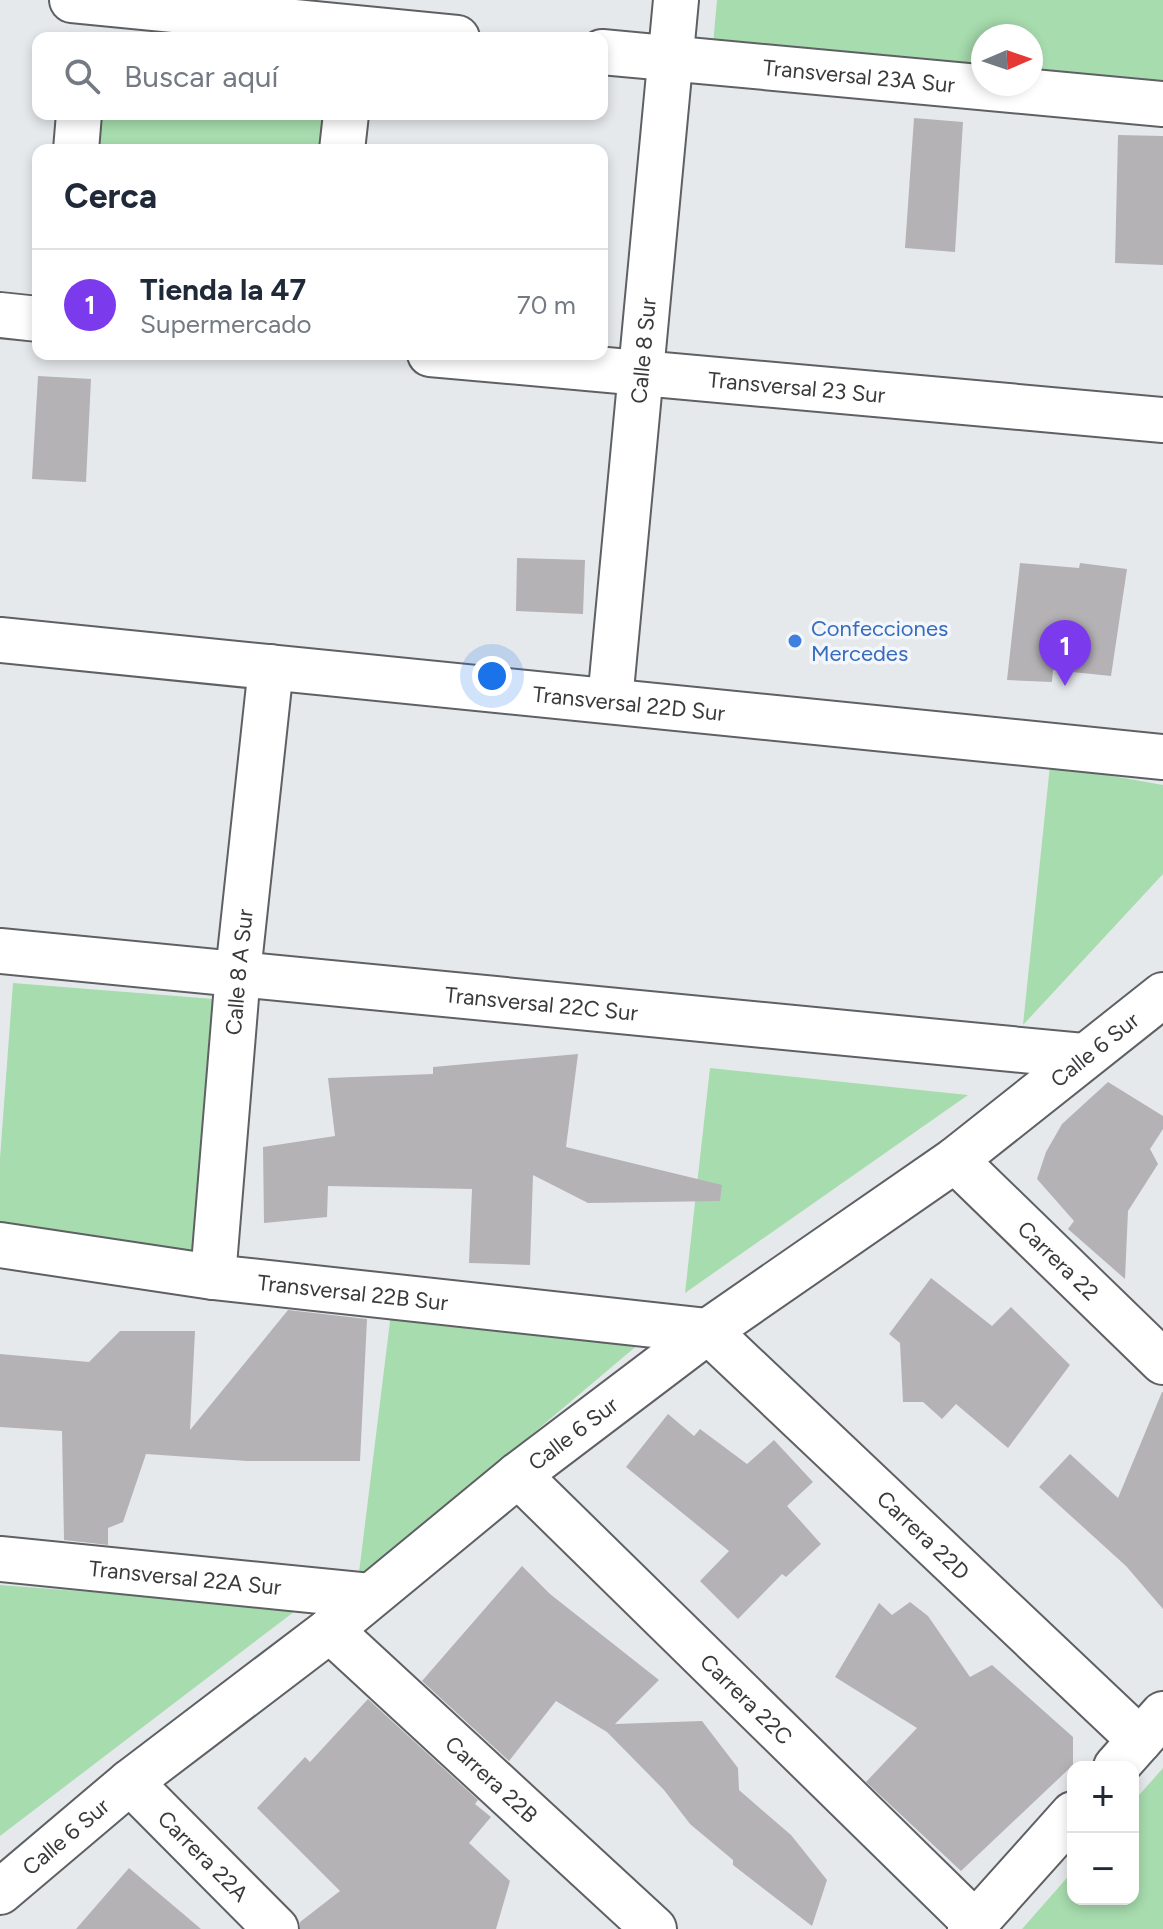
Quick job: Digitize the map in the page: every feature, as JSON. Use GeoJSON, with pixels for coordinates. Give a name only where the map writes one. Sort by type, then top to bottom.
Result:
{"type":"FeatureCollection","features":[{"type":"Feature","properties":{"kind":"street","name":"Calle 8 Sur"},"geometry":{"type":"LineString","coordinates":[[610,701],[676,0]]}},
{"type":"Feature","properties":{"kind":"street"},"geometry":{"type":"LineString","coordinates":[[83,14],[341,32]]}},
{"type":"Feature","properties":{"kind":"street","name":"Transversal 23A Sur"},"geometry":{"type":"LineString","coordinates":[[608,53],[1163,104]]}},
{"type":"Feature","properties":{"kind":"street"},"geometry":{"type":"LineString","coordinates":[[76,144],[78,120]]}},
{"type":"Feature","properties":{"kind":"street"},"geometry":{"type":"LineString","coordinates":[[343,144],[345,120]]}},
{"type":"Feature","properties":{"kind":"street"},"geometry":{"type":"LineString","coordinates":[[0,315],[32,318]]}},
{"type":"Feature","properties":{"kind":"street","name":"Transversal 23 Sur"},"geometry":{"type":"LineString","coordinates":[[497,360],[1163,420]]}},
{"type":"Feature","properties":{"kind":"street","name":"Transversal 22D Sur"},"geometry":{"type":"LineString","coordinates":[[0,640],[1163,757]]}},
{"type":"Feature","properties":{"kind":"street","name":"Calle 8 A Sur"},"geometry":{"type":"LineString","coordinates":[[213,1277],[238,973],[271,667]]}},
{"type":"Feature","properties":{"kind":"street","name":"Transversal 22C Sur"},"geometry":{"type":"LineString","coordinates":[[0,951],[1083,1056]]}},
{"type":"Feature","properties":{"kind":"street","name":"Calle 6 Sur"},"geometry":{"type":"LineString","coordinates":[[0,1892],[130,1782],[330,1630],[518,1475],[708,1331],[955,1160],[1163,995]]}},
{"type":"Feature","properties":{"kind":"street","name":"Carrera 22"},"geometry":{"type":"LineString","coordinates":[[955,1160],[1163,1362]]}},
{"type":"Feature","properties":{"kind":"street","name":"Transversal 22B Sur"},"geometry":{"type":"LineString","coordinates":[[0,1245],[213,1277],[708,1331]]}},
{"type":"Feature","properties":{"kind":"street","name":"Carrera 22D"},"geometry":{"type":"LineString","coordinates":[[708,1331],[1140,1741]]}},
{"type":"Feature","properties":{"kind":"street","name":"Carrera 22C"},"geometry":{"type":"LineString","coordinates":[[518,1475],[972,1926]]}},
{"type":"Feature","properties":{"kind":"street","name":"Transversal 22A Sur"},"geometry":{"type":"LineString","coordinates":[[0,1559],[370,1596]]}},
{"type":"Feature","properties":{"kind":"street","name":"Carrera 22B"},"geometry":{"type":"LineString","coordinates":[[330,1630],[654,1929]]}},
{"type":"Feature","properties":{"kind":"street","name":"Carrera 22A"},"geometry":{"type":"LineString","coordinates":[[130,1782],[276,1929]]}},
{"type":"Feature","properties":{"kind":"street"},"geometry":{"type":"LineString","coordinates":[[972,1926],[1067,1821]]}},
{"type":"Feature","properties":{"kind":"green space"},"geometry":{"type":"Polygon","coordinates":[[[717,0],[1163,0],[1163,87],[1043,75],[1043,24],[971,24],[971,68],[713,44],[717,0]]]}},
{"type":"Feature","properties":{"kind":"green space"},"geometry":{"type":"Polygon","coordinates":[[[96,120],[326,120],[324,144],[94,144],[96,120]]]}},
{"type":"Feature","properties":{"kind":"green space"},"geometry":{"type":"Polygon","coordinates":[[[1050,765],[1163,785],[1163,874],[1023,1025],[1050,765]]]}},
{"type":"Feature","properties":{"kind":"green space"},"geometry":{"type":"Polygon","coordinates":[[[13,983],[214,999],[194,1258],[0,1243],[0,1158],[13,983]]]}},
{"type":"Feature","properties":{"kind":"green space"},"geometry":{"type":"Polygon","coordinates":[[[710,1068],[968,1095],[685,1293],[710,1068]]]}},
{"type":"Feature","properties":{"kind":"green space"},"geometry":{"type":"Polygon","coordinates":[[[392,1305],[646,1338],[358,1581],[392,1305]]]}},
{"type":"Feature","properties":{"kind":"green space"},"geometry":{"type":"Polygon","coordinates":[[[0,1585],[299,1608],[0,1836],[0,1585]]]}},
{"type":"Feature","properties":{"kind":"green space"},"geometry":{"type":"Polygon","coordinates":[[[1163,1768],[1163,1929],[1022,1929],[1067,1878],[1067,1905],[1139,1905],[1139,1795],[1163,1768]]]}},
{"type":"Feature","properties":{"kind":"building"},"geometry":{"type":"Polygon","coordinates":[[[914,118],[963,122],[955,252],[905,248],[914,118]]]}},
{"type":"Feature","properties":{"kind":"building"},"geometry":{"type":"Polygon","coordinates":[[[1118,135],[1163,136],[1163,265],[1115,263],[1118,135]]]}},
{"type":"Feature","properties":{"kind":"building"},"geometry":{"type":"Polygon","coordinates":[[[38,376],[91,379],[86,482],[32,479],[38,376]]]}},
{"type":"Feature","properties":{"kind":"building"},"geometry":{"type":"Polygon","coordinates":[[[517,558],[585,560],[583,614],[516,611],[517,558]]]}},
{"type":"Feature","properties":{"kind":"building"},"geometry":{"type":"Polygon","coordinates":[[[1020,563],[1079,568],[1080,563],[1127,569],[1111,676],[1053,670],[1052,682],[1007,680],[1020,563]]]}},
{"type":"Feature","properties":{"kind":"building"},"geometry":{"type":"Polygon","coordinates":[[[578,1054],[566,1147],[722,1185],[720,1201],[588,1203],[533,1175],[530,1265],[469,1263],[472,1189],[328,1186],[327,1217],[264,1223],[263,1147],[335,1136],[328,1078],[433,1074],[433,1067],[578,1054]]]}},
{"type":"Feature","properties":{"kind":"building"},"geometry":{"type":"Polygon","coordinates":[[[1108,1082],[1163,1116],[1163,1129],[1150,1149],[1158,1164],[1128,1211],[1125,1279],[1068,1229],[1074,1221],[1037,1179],[1046,1152],[1062,1124],[1108,1082]]]}},
{"type":"Feature","properties":{"kind":"building"},"geometry":{"type":"Polygon","coordinates":[[[931,1278],[992,1326],[1011,1307],[1070,1365],[1008,1448],[956,1404],[942,1419],[923,1402],[903,1402],[900,1343],[889,1334],[931,1278]]]}},
{"type":"Feature","properties":{"kind":"building"},"geometry":{"type":"Polygon","coordinates":[[[288,1310],[367,1319],[360,1461],[247,1461],[146,1454],[123,1522],[108,1528],[108,1545],[64,1540],[62,1431],[0,1427],[0,1354],[89,1362],[120,1331],[195,1331],[190,1430],[288,1310]]]}},
{"type":"Feature","properties":{"kind":"building"},"geometry":{"type":"Polygon","coordinates":[[[1162,1392],[1163,1609],[1126,1566],[1039,1487],[1070,1454],[1118,1498],[1162,1392]]]}},
{"type":"Feature","properties":{"kind":"building"},"geometry":{"type":"Polygon","coordinates":[[[668,1414],[694,1436],[700,1429],[747,1464],[774,1440],[813,1482],[787,1506],[821,1544],[786,1577],[782,1574],[738,1619],[700,1581],[729,1551],[626,1467],[668,1414]]]}},
{"type":"Feature","properties":{"kind":"building"},"geometry":{"type":"Polygon","coordinates":[[[522,1566],[550,1594],[659,1680],[615,1724],[702,1721],[738,1768],[739,1790],[791,1835],[827,1880],[812,1926],[733,1865],[733,1860],[690,1824],[664,1790],[607,1732],[556,1701],[509,1761],[422,1681],[522,1566]]]}},
{"type":"Feature","properties":{"kind":"building"},"geometry":{"type":"Polygon","coordinates":[[[910,1602],[928,1616],[970,1677],[992,1665],[1073,1737],[1073,1761],[1067,1761],[1067,1771],[961,1871],[866,1782],[917,1728],[835,1677],[879,1603],[892,1615],[910,1602]]]}},
{"type":"Feature","properties":{"kind":"building"},"geometry":{"type":"Polygon","coordinates":[[[368,1699],[478,1800],[475,1804],[491,1817],[469,1843],[510,1881],[496,1929],[300,1929],[300,1922],[340,1891],[257,1808],[305,1757],[310,1762],[368,1699]]]}},
{"type":"Feature","properties":{"kind":"building"},"geometry":{"type":"Polygon","coordinates":[[[129,1868],[201,1929],[76,1929],[129,1868]]]}},
{"type":"Feature","properties":{"kind":"place","name":"Confecciones Mercedes"},"geometry":{"type":"Point","coordinates":[795,641]}},
{"type":"Feature","properties":{"kind":"place","name":"Tienda la 47"},"geometry":{"type":"Point","coordinates":[1065,686]}}]}
